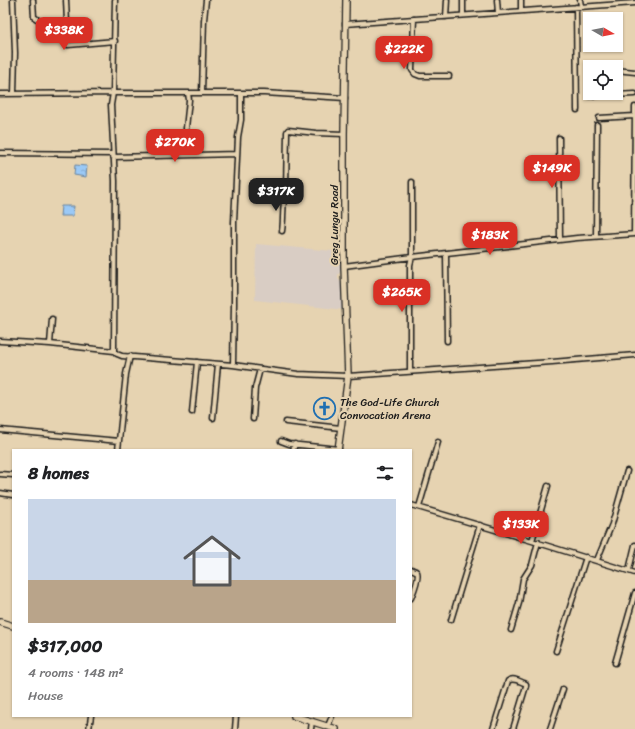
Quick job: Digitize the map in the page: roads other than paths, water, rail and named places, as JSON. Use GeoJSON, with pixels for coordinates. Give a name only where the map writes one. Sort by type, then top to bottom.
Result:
{"type":"FeatureCollection","features":[{"type":"Feature","properties":{"kind":"street"},"geometry":{"type":"LineString","coordinates":[[13,0],[14,94]]}},
{"type":"Feature","properties":{"kind":"street"},"geometry":{"type":"LineString","coordinates":[[33,0],[34,17],[37,19]]}},
{"type":"Feature","properties":{"kind":"street"},"geometry":{"type":"LineString","coordinates":[[66,0],[68,45],[115,41]]}},
{"type":"Feature","properties":{"kind":"street"},"geometry":{"type":"LineString","coordinates":[[114,351],[115,182],[111,105],[113,93],[115,41],[115,0]]}},
{"type":"Feature","properties":{"kind":"street"},"geometry":{"type":"LineString","coordinates":[[202,93],[206,0]]}},
{"type":"Feature","properties":{"kind":"street","name":"Greg Lungu Road"},"geometry":{"type":"LineString","coordinates":[[338,449],[348,376],[344,266],[346,0]]}},
{"type":"Feature","properties":{"kind":"street"},"geometry":{"type":"LineString","coordinates":[[446,17],[447,0]]}},
{"type":"Feature","properties":{"kind":"street"},"geometry":{"type":"LineString","coordinates":[[463,0],[463,15]]}},
{"type":"Feature","properties":{"kind":"street"},"geometry":{"type":"LineString","coordinates":[[497,0],[498,13]]}},
{"type":"Feature","properties":{"kind":"street"},"geometry":{"type":"LineString","coordinates":[[521,0],[522,11]]}},
{"type":"Feature","properties":{"kind":"street"},"geometry":{"type":"LineString","coordinates":[[577,110],[578,7],[580,0]]}},
{"type":"Feature","properties":{"kind":"street"},"geometry":{"type":"LineString","coordinates":[[345,24],[635,3]]}},
{"type":"Feature","properties":{"kind":"street"},"geometry":{"type":"LineString","coordinates":[[414,19],[412,70],[415,74],[420,76],[449,76]]}},
{"type":"Feature","properties":{"kind":"street"},"geometry":{"type":"LineString","coordinates":[[623,71],[635,72]]}},
{"type":"Feature","properties":{"kind":"street"},"geometry":{"type":"LineString","coordinates":[[188,93],[189,100],[186,128],[188,155]]}},
{"type":"Feature","properties":{"kind":"street"},"geometry":{"type":"LineString","coordinates":[[0,94],[264,93],[345,98]]}},
{"type":"Feature","properties":{"kind":"street"},"geometry":{"type":"LineString","coordinates":[[233,365],[234,222],[238,137],[241,120],[241,94]]}},
{"type":"Feature","properties":{"kind":"street"},"geometry":{"type":"LineString","coordinates":[[623,95],[635,94]]}},
{"type":"Feature","properties":{"kind":"street"},"geometry":{"type":"LineString","coordinates":[[344,266],[596,236],[635,234],[635,107]]}},
{"type":"Feature","properties":{"kind":"street"},"geometry":{"type":"LineString","coordinates":[[599,118],[635,116]]}},
{"type":"Feature","properties":{"kind":"street"},"geometry":{"type":"LineString","coordinates":[[596,236],[597,125]]}},
{"type":"Feature","properties":{"kind":"street"},"geometry":{"type":"LineString","coordinates":[[282,231],[284,220],[284,196],[286,190],[288,130],[344,134]]}},
{"type":"Feature","properties":{"kind":"street"},"geometry":{"type":"LineString","coordinates":[[559,138],[560,240]]}},
{"type":"Feature","properties":{"kind":"street"},"geometry":{"type":"LineString","coordinates":[[0,153],[113,156],[237,154]]}},
{"type":"Feature","properties":{"kind":"street"},"geometry":{"type":"LineString","coordinates":[[410,371],[412,182]]}},
{"type":"Feature","properties":{"kind":"street"},"geometry":{"type":"LineString","coordinates":[[446,253],[447,341]]}},
{"type":"Feature","properties":{"kind":"street"},"geometry":{"type":"LineString","coordinates":[[50,344],[52,319]]}},
{"type":"Feature","properties":{"kind":"street"},"geometry":{"type":"LineString","coordinates":[[0,341],[50,344],[114,351],[117,354],[130,356],[233,365],[298,374],[348,376],[635,355]]}},
{"type":"Feature","properties":{"kind":"street"},"geometry":{"type":"LineString","coordinates":[[118,449],[126,374],[130,356]]}},
{"type":"Feature","properties":{"kind":"street"},"geometry":{"type":"LineString","coordinates":[[192,412],[197,362]]}},
{"type":"Feature","properties":{"kind":"street"},"geometry":{"type":"LineString","coordinates":[[213,418],[218,364]]}},
{"type":"Feature","properties":{"kind":"street"},"geometry":{"type":"LineString","coordinates":[[253,419],[255,388],[260,369]]}},
{"type":"Feature","properties":{"kind":"street"},"geometry":{"type":"LineString","coordinates":[[286,422],[341,428]]}},
{"type":"Feature","properties":{"kind":"street"},"geometry":{"type":"LineString","coordinates":[[0,430],[119,441]]}},
{"type":"Feature","properties":{"kind":"street"},"geometry":{"type":"LineString","coordinates":[[281,441],[286,444],[331,449]]}},
{"type":"Feature","properties":{"kind":"street"},"geometry":{"type":"LineString","coordinates":[[419,507],[438,442]]}},
{"type":"Feature","properties":{"kind":"street"},"geometry":{"type":"LineString","coordinates":[[292,449],[295,444]]}},
{"type":"Feature","properties":{"kind":"street"},"geometry":{"type":"LineString","coordinates":[[596,560],[612,524],[627,471]]}},
{"type":"Feature","properties":{"kind":"street"},"geometry":{"type":"LineString","coordinates":[[0,474],[12,475]]}},
{"type":"Feature","properties":{"kind":"street"},"geometry":{"type":"LineString","coordinates":[[532,540],[548,486]]}},
{"type":"Feature","properties":{"kind":"street"},"geometry":{"type":"LineString","coordinates":[[0,493],[12,494]]}},
{"type":"Feature","properties":{"kind":"street"},"geometry":{"type":"LineString","coordinates":[[412,505],[635,572]]}},
{"type":"Feature","properties":{"kind":"street"},"geometry":{"type":"LineString","coordinates":[[451,620],[480,525]]}},
{"type":"Feature","properties":{"kind":"street"},"geometry":{"type":"LineString","coordinates":[[511,630],[519,603],[523,579],[532,565],[538,542]]}},
{"type":"Feature","properties":{"kind":"street"},"geometry":{"type":"LineString","coordinates":[[629,570],[635,545]]}},
{"type":"Feature","properties":{"kind":"street"},"geometry":{"type":"LineString","coordinates":[[556,651],[586,557]]}},
{"type":"Feature","properties":{"kind":"street"},"geometry":{"type":"LineString","coordinates":[[412,570],[418,574],[412,595]]}},
{"type":"Feature","properties":{"kind":"street"},"geometry":{"type":"LineString","coordinates":[[615,663],[635,593]]}},
{"type":"Feature","properties":{"kind":"street"},"geometry":{"type":"LineString","coordinates":[[0,622],[12,626]]}},
{"type":"Feature","properties":{"kind":"street"},"geometry":{"type":"LineString","coordinates":[[493,729],[508,681],[512,679],[526,684],[513,729]]}},
{"type":"Feature","properties":{"kind":"street"},"geometry":{"type":"LineString","coordinates":[[550,729],[563,689]]}},
{"type":"Feature","properties":{"kind":"street"},"geometry":{"type":"LineString","coordinates":[[89,729],[90,717]]}},
{"type":"Feature","properties":{"kind":"street"},"geometry":{"type":"LineString","coordinates":[[235,729],[236,717]]}},
{"type":"Feature","properties":{"kind":"street"},"geometry":{"type":"LineString","coordinates":[[300,717],[312,719],[336,729]]}},
{"type":"Feature","properties":{"kind":"street"},"geometry":{"type":"LineString","coordinates":[[328,726],[332,717]]}},
{"type":"Feature","properties":{"kind":"street"},"geometry":{"type":"LineString","coordinates":[[311,729],[312,719]]}},
{"type":"Feature","properties":{"kind":"water"},"geometry":{"type":"Polygon","coordinates":[[[75,165],[87,166],[86,177],[74,175],[75,165]]]}},
{"type":"Feature","properties":{"kind":"water"},"geometry":{"type":"Polygon","coordinates":[[[61,206],[74,206],[73,216],[60,216],[61,206]]]}},
{"type":"Feature","properties":{"kind":"place","name":"The God-Life Church Convocation Arena"},"geometry":{"type":"Point","coordinates":[324,408]}}]}
